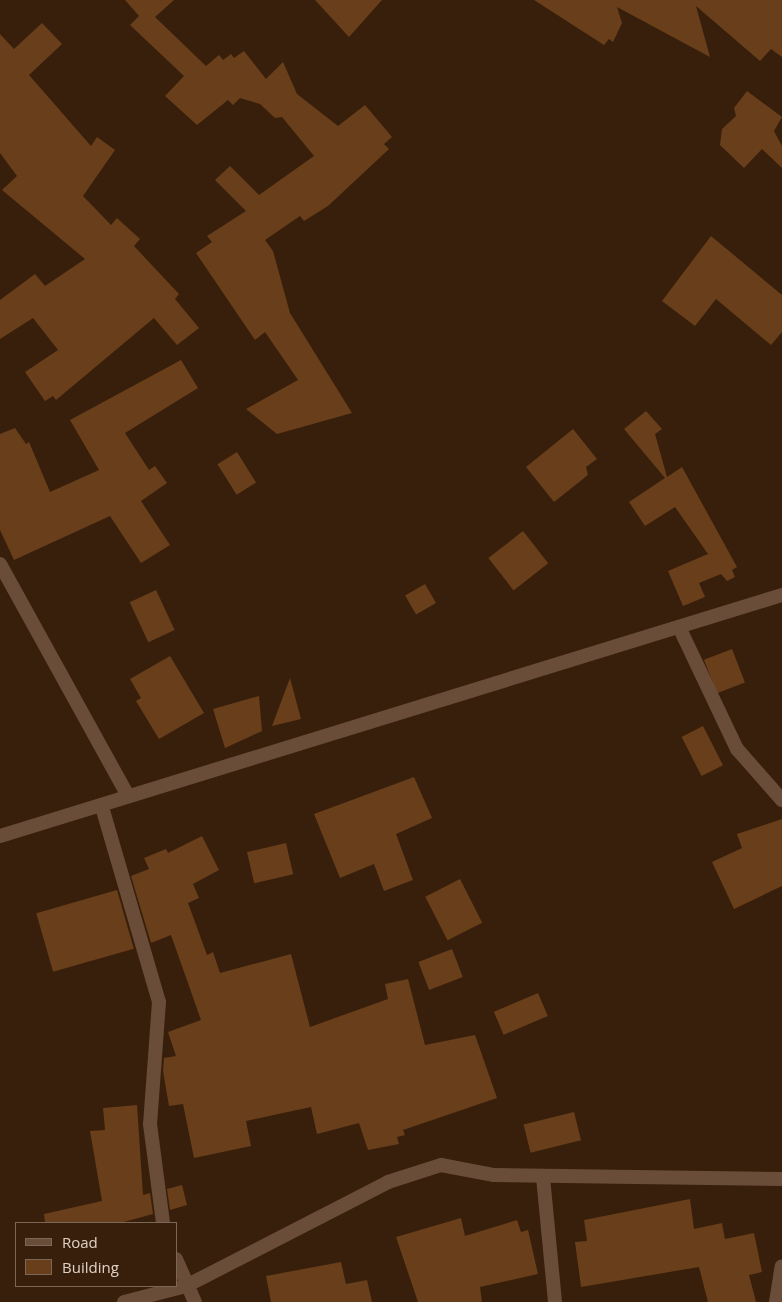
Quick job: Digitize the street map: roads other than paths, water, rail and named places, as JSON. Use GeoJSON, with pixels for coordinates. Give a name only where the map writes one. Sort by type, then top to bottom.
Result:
{"type":"FeatureCollection","features":[{"type":"Feature","properties":{"kind":"street"},"geometry":{"type":"LineString","coordinates":[[0,564],[128,796]]}},
{"type":"Feature","properties":{"kind":"street"},"geometry":{"type":"LineString","coordinates":[[0,836],[102,807],[128,796],[680,629],[782,595]]}},
{"type":"Feature","properties":{"kind":"street"},"geometry":{"type":"LineString","coordinates":[[680,629],[737,749],[782,800]]}},
{"type":"Feature","properties":{"kind":"street"},"geometry":{"type":"LineString","coordinates":[[102,807],[159,1002],[150,1124],[163,1222]]}},
{"type":"Feature","properties":{"kind":"street"},"geometry":{"type":"LineString","coordinates":[[124,1302],[186,1286],[388,1182],[441,1165],[494,1175],[782,1180]]}},
{"type":"Feature","properties":{"kind":"street"},"geometry":{"type":"LineString","coordinates":[[544,1177],[556,1302]]}},
{"type":"Feature","properties":{"kind":"street"},"geometry":{"type":"LineString","coordinates":[[178,1264],[186,1286],[195,1302]]}},
{"type":"Feature","properties":{"kind":"street"},"geometry":{"type":"LineString","coordinates":[[776,1302],[782,1266]]}}]}
